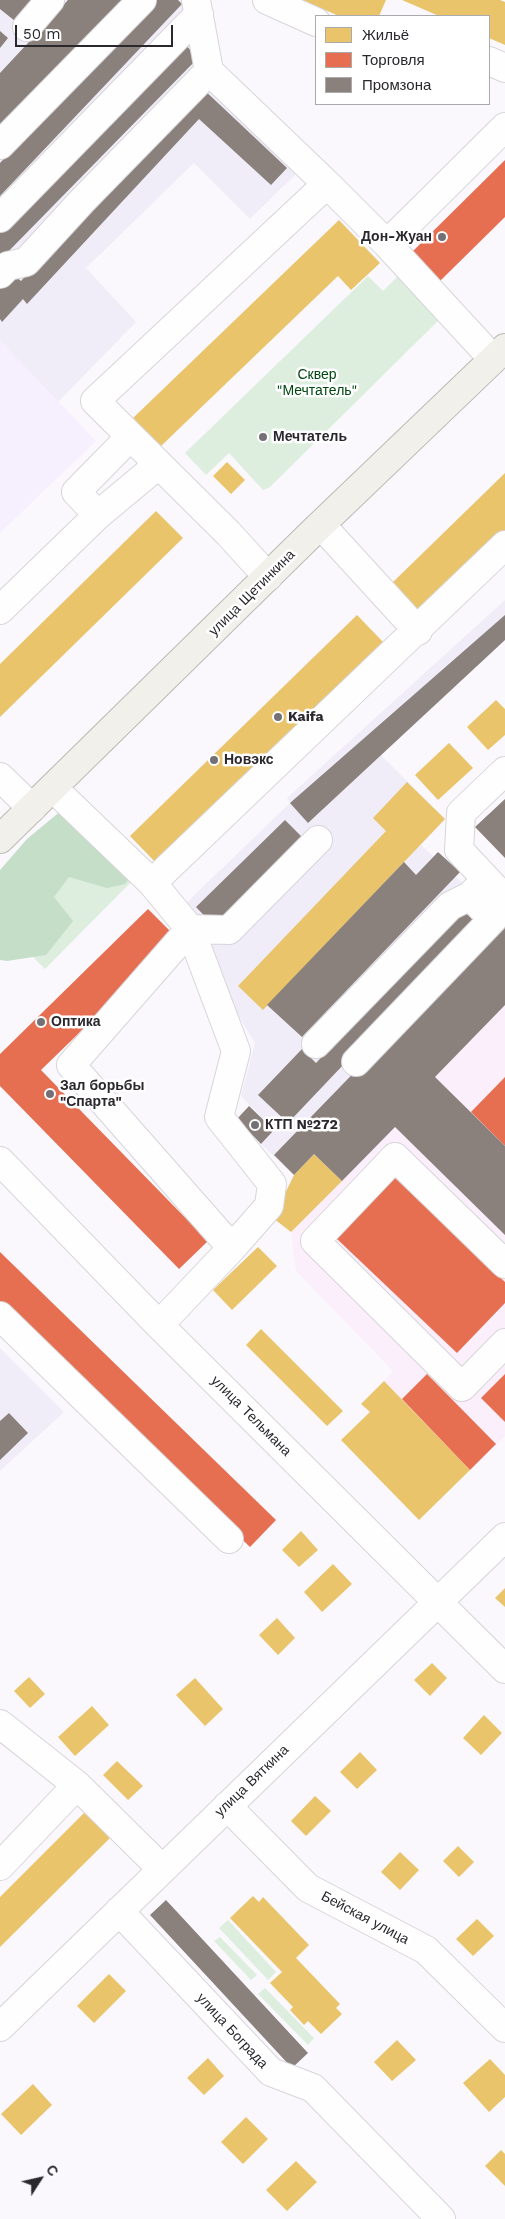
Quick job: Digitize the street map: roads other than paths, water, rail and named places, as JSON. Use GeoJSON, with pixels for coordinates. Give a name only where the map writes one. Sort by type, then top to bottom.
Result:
{"type":"FeatureCollection","features":[{"type":"Feature","properties":{"kind":"main road","name":"улица Щетинкина"},"geometry":{"type":"LineString","coordinates":[[0,839],[321,524],[499,354]]}},
{"type":"Feature","properties":{"kind":"street"},"geometry":{"type":"LineString","coordinates":[[27,27],[50,0]]}},
{"type":"Feature","properties":{"kind":"street"},"geometry":{"type":"LineString","coordinates":[[0,144],[142,0]]}},
{"type":"Feature","properties":{"kind":"street"},"geometry":{"type":"LineString","coordinates":[[267,0],[315,22]]}},
{"type":"Feature","properties":{"kind":"street"},"geometry":{"type":"LineString","coordinates":[[197,7],[209,71],[327,184],[499,354]]}},
{"type":"Feature","properties":{"kind":"street"},"geometry":{"type":"LineString","coordinates":[[0,218],[197,7]]}},
{"type":"Feature","properties":{"kind":"street"},"geometry":{"type":"LineString","coordinates":[[490,60],[505,68]]}},
{"type":"Feature","properties":{"kind":"street"},"geometry":{"type":"LineString","coordinates":[[0,274],[8,266],[26,262],[82,201],[209,71]]}},
{"type":"Feature","properties":{"kind":"street"},"geometry":{"type":"LineString","coordinates":[[387,244],[505,127]]}},
{"type":"Feature","properties":{"kind":"street"},"geometry":{"type":"LineString","coordinates":[[268,577],[228,533],[95,401],[327,184]]}},
{"type":"Feature","properties":{"kind":"street"},"geometry":{"type":"LineString","coordinates":[[98,515],[76,492],[130,436]]}},
{"type":"Feature","properties":{"kind":"street"},"geometry":{"type":"LineString","coordinates":[[0,610],[98,515],[158,465]]}},
{"type":"Feature","properties":{"kind":"street"},"geometry":{"type":"LineString","coordinates":[[321,524],[418,631]]}},
{"type":"Feature","properties":{"kind":"street"},"geometry":{"type":"LineString","coordinates":[[152,883],[418,631],[505,545]]}},
{"type":"Feature","properties":{"kind":"street"},"geometry":{"type":"LineString","coordinates":[[356,1062],[493,919],[459,850],[461,813],[505,771]]}},
{"type":"Feature","properties":{"kind":"street"},"geometry":{"type":"LineString","coordinates":[[0,777],[32,808]]}},
{"type":"Feature","properties":{"kind":"street"},"geometry":{"type":"LineString","coordinates":[[53,788],[152,883],[190,929],[236,1051],[219,1117],[272,1184],[269,1206],[159,1325]]}},
{"type":"Feature","properties":{"kind":"street"},"geometry":{"type":"LineString","coordinates":[[190,929],[229,930],[318,840]]}},
{"type":"Feature","properties":{"kind":"street"},"geometry":{"type":"LineString","coordinates":[[478,888],[505,899]]}},
{"type":"Feature","properties":{"kind":"street"},"geometry":{"type":"LineString","coordinates":[[316,1044],[450,906],[478,888]]}},
{"type":"Feature","properties":{"kind":"street"},"geometry":{"type":"LineString","coordinates":[[190,929],[71,1064],[232,1248]]}},
{"type":"Feature","properties":{"kind":"street"},"geometry":{"type":"LineString","coordinates":[[505,1264],[395,1157],[314,1242],[462,1387],[505,1343]]}},
{"type":"Feature","properties":{"kind":"street","name":"улица Тельмана"},"geometry":{"type":"LineString","coordinates":[[0,1161],[159,1325],[505,1669]]}},
{"type":"Feature","properties":{"kind":"street"},"geometry":{"type":"LineString","coordinates":[[0,1316],[229,1539]]}},
{"type":"Feature","properties":{"kind":"street","name":"улица Вяткина"},"geometry":{"type":"LineString","coordinates":[[0,2027],[505,1537]]}},
{"type":"Feature","properties":{"kind":"street"},"geometry":{"type":"LineString","coordinates":[[0,1724],[77,1785],[162,1869]]}},
{"type":"Feature","properties":{"kind":"street"},"geometry":{"type":"LineString","coordinates":[[0,1866],[77,1785]]}},
{"type":"Feature","properties":{"kind":"street","name":"Бейская улица"},"geometry":{"type":"LineString","coordinates":[[227,1806],[308,1888],[426,1950],[505,2028]]}},
{"type":"Feature","properties":{"kind":"street","name":"улица Бограда"},"geometry":{"type":"LineString","coordinates":[[119,1911],[271,2072],[313,2088],[441,2219]]}},
{"type":"Feature","properties":{"kind":"place","name":"Дон-Жуан"},"geometry":{"type":"Point","coordinates":[442,237]}},
{"type":"Feature","properties":{"kind":"place","name":"Мечтатель"},"geometry":{"type":"Point","coordinates":[263,437]}},
{"type":"Feature","properties":{"kind":"place","name":"Kaifa"},"geometry":{"type":"Point","coordinates":[278,717]}},
{"type":"Feature","properties":{"kind":"place","name":"Новэкс"},"geometry":{"type":"Point","coordinates":[214,760]}},
{"type":"Feature","properties":{"kind":"place","name":"Оптика"},"geometry":{"type":"Point","coordinates":[41,1022]}},
{"type":"Feature","properties":{"kind":"place","name":"Зал борьбы \"Спарта\""},"geometry":{"type":"Point","coordinates":[50,1094]}},
{"type":"Feature","properties":{"kind":"place","name":"КТП №272"},"geometry":{"type":"Point","coordinates":[255,1125]}},
{"type":"Feature","properties":{"kind":"park label","name":"Сквер \"Мечтатель\""},"geometry":{"type":"Point","coordinates":[317,384]}}]}
